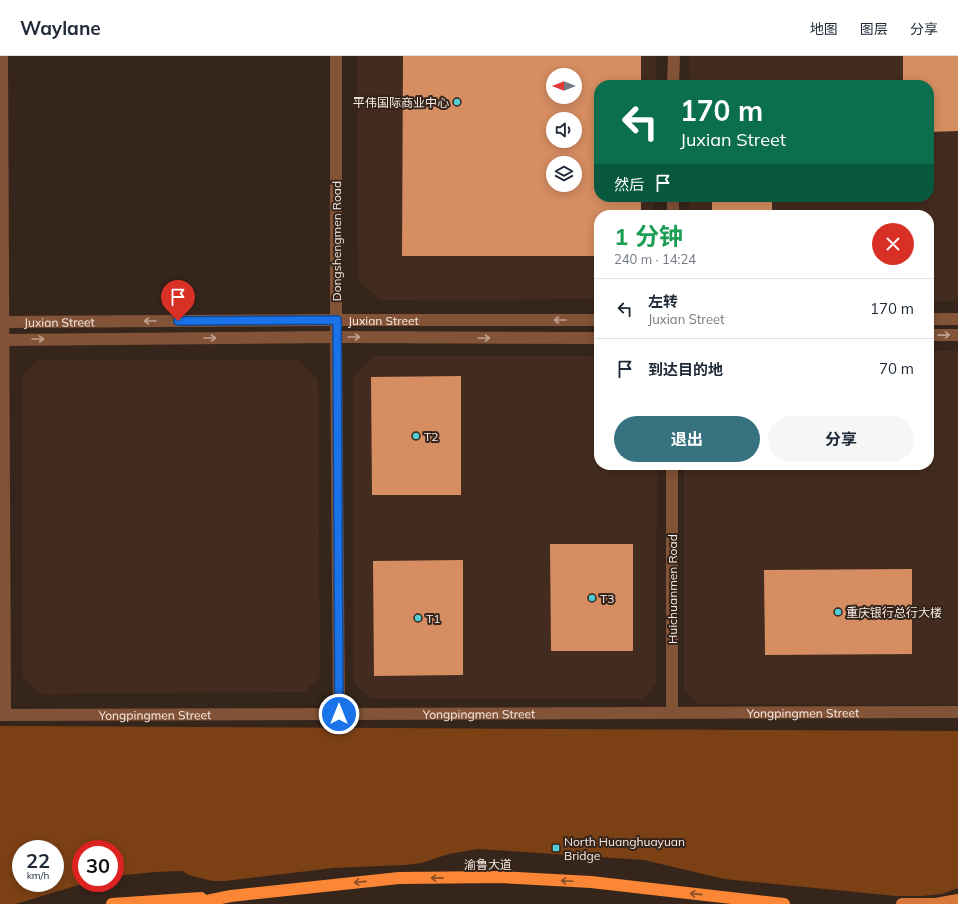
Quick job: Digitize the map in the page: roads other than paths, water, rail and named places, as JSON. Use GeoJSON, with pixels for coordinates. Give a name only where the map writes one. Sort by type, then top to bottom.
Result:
{"type":"FeatureCollection","features":[{"type":"Feature","properties":{"kind":"highway","name":"渝鲁大道"},"geometry":{"type":"LineString","coordinates":[[192,904],[231,896],[399,878],[501,877],[592,882],[784,904]]}},
{"type":"Feature","properties":{"kind":"highway"},"geometry":{"type":"LineString","coordinates":[[112,904],[231,896]]}},
{"type":"Feature","properties":{"kind":"main road"},"geometry":{"type":"LineString","coordinates":[[902,904],[936,904],[958,900]]}},
{"type":"Feature","properties":{"kind":"street"},"geometry":{"type":"LineString","coordinates":[[2,56],[2,715]]}},
{"type":"Feature","properties":{"kind":"street","name":"Dongshengmen Road"},"geometry":{"type":"LineString","coordinates":[[336,56],[336,337],[339,714]]}},
{"type":"Feature","properties":{"kind":"street"},"geometry":{"type":"LineString","coordinates":[[674,56],[674,80]]}},
{"type":"Feature","properties":{"kind":"street"},"geometry":{"type":"LineString","coordinates":[[934,319],[958,318]]}},
{"type":"Feature","properties":{"kind":"street","name":"Juxian Street"},"geometry":{"type":"LineString","coordinates":[[2,323],[337,320],[594,320]]}},
{"type":"Feature","properties":{"kind":"street"},"geometry":{"type":"LineString","coordinates":[[934,335],[958,335]]}},
{"type":"Feature","properties":{"kind":"street","name":"Juxian Street"},"geometry":{"type":"LineString","coordinates":[[2,339],[336,337],[594,338]]}},
{"type":"Feature","properties":{"kind":"street","name":"Huichuanmen Road"},"geometry":{"type":"LineString","coordinates":[[672,470],[672,713]]}},
{"type":"Feature","properties":{"kind":"street","name":"Yongpingmen Street"},"geometry":{"type":"LineString","coordinates":[[2,715],[958,712]]}},
{"type":"Feature","properties":{"kind":"place","name":"平伟国际商业中心"},"geometry":{"type":"Point","coordinates":[457,102]}},
{"type":"Feature","properties":{"kind":"place","name":"T2"},"geometry":{"type":"Point","coordinates":[416,436]}},
{"type":"Feature","properties":{"kind":"place","name":"T3"},"geometry":{"type":"Point","coordinates":[592,598]}},
{"type":"Feature","properties":{"kind":"place","name":"重庆银行总行大楼"},"geometry":{"type":"Point","coordinates":[838,612]}},
{"type":"Feature","properties":{"kind":"place","name":"T1"},"geometry":{"type":"Point","coordinates":[418,618]}},
{"type":"Feature","properties":{"kind":"place","name":"North Huanghuayuan Bridge"},"geometry":{"type":"Point","coordinates":[556,848]}}]}
